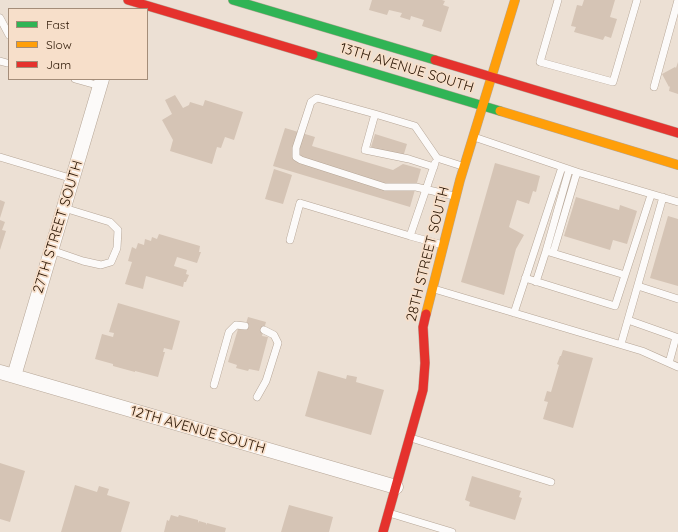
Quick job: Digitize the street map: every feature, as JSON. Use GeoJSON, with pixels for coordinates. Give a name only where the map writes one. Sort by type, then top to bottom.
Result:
{"type":"FeatureCollection","features":[{"type":"Feature","properties":{"kind":"main road","name":"13TH AVENUE SOUTH"},"geometry":{"type":"LineString","coordinates":[[127,0],[483,105],[678,165]]}},
{"type":"Feature","properties":{"kind":"main road","name":"13TH AVENUE SOUTH"},"geometry":{"type":"LineString","coordinates":[[233,0],[678,133]]}},
{"type":"Feature","properties":{"kind":"main road","name":"28TH STREET SOUTH"},"geometry":{"type":"LineString","coordinates":[[383,532],[424,390],[425,363],[423,327],[432,289],[464,167],[515,0]]}},
{"type":"Feature","properties":{"kind":"street","name":"27TH STREET SOUTH"},"geometry":{"type":"LineString","coordinates":[[14,376],[101,83]]}},
{"type":"Feature","properties":{"kind":"street","name":"12TH AVENUE SOUTH"},"geometry":{"type":"LineString","coordinates":[[0,372],[396,487]]}},
{"type":"Feature","properties":{"kind":"lane"},"geometry":{"type":"LineString","coordinates":[[558,0],[540,62],[613,82],[637,0]]}},
{"type":"Feature","properties":{"kind":"lane"},"geometry":{"type":"LineString","coordinates":[[654,87],[678,0]]}},
{"type":"Feature","properties":{"kind":"lane"},"geometry":{"type":"LineString","coordinates":[[0,18],[8,34]]}},
{"type":"Feature","properties":{"kind":"lane"},"geometry":{"type":"LineString","coordinates":[[82,80],[101,83]]}},
{"type":"Feature","properties":{"kind":"lane"},"geometry":{"type":"LineString","coordinates":[[456,197],[416,187],[384,187],[301,160],[296,157],[296,148],[311,102],[317,98],[415,126],[437,158],[464,167]]}},
{"type":"Feature","properties":{"kind":"lane"},"geometry":{"type":"LineString","coordinates":[[375,114],[364,150],[410,159],[434,167]]}},
{"type":"Feature","properties":{"kind":"lane"},"geometry":{"type":"LineString","coordinates":[[474,137],[577,172],[678,202]]}},
{"type":"Feature","properties":{"kind":"lane"},"geometry":{"type":"LineString","coordinates":[[0,157],[73,179]]}},
{"type":"Feature","properties":{"kind":"lane"},"geometry":{"type":"LineString","coordinates":[[410,236],[437,158]]}},
{"type":"Feature","properties":{"kind":"lane"},"geometry":{"type":"LineString","coordinates":[[549,252],[566,168]]}},
{"type":"Feature","properties":{"kind":"lane"},"geometry":{"type":"LineString","coordinates":[[514,313],[525,278],[566,168]]}},
{"type":"Feature","properties":{"kind":"lane"},"geometry":{"type":"LineString","coordinates":[[536,282],[549,252],[577,172]]}},
{"type":"Feature","properties":{"kind":"lane"},"geometry":{"type":"LineString","coordinates":[[525,278],[615,306],[651,194]]}},
{"type":"Feature","properties":{"kind":"lane"},"geometry":{"type":"LineString","coordinates":[[621,344],[663,197]]}},
{"type":"Feature","properties":{"kind":"lane"},"geometry":{"type":"LineString","coordinates":[[290,240],[300,203],[443,246]]}},
{"type":"Feature","properties":{"kind":"lane"},"geometry":{"type":"LineString","coordinates":[[51,250],[83,261],[101,265],[111,262],[117,248],[118,230],[110,222],[64,208]]}},
{"type":"Feature","properties":{"kind":"lane"},"geometry":{"type":"LineString","coordinates":[[549,252],[625,275]]}},
{"type":"Feature","properties":{"kind":"lane"},"geometry":{"type":"LineString","coordinates":[[638,286],[678,299]]}},
{"type":"Feature","properties":{"kind":"lane"},"geometry":{"type":"LineString","coordinates":[[432,289],[642,350],[678,367]]}},
{"type":"Feature","properties":{"kind":"lane"},"geometry":{"type":"LineString","coordinates":[[628,320],[676,337],[669,363]]}},
{"type":"Feature","properties":{"kind":"lane"},"geometry":{"type":"LineString","coordinates":[[214,385],[229,332],[236,325],[245,326]]}},
{"type":"Feature","properties":{"kind":"lane"},"geometry":{"type":"LineString","coordinates":[[257,397],[266,381],[278,343],[274,335],[264,330]]}},
{"type":"Feature","properties":{"kind":"lane"},"geometry":{"type":"LineString","coordinates":[[410,438],[551,482]]}},
{"type":"Feature","properties":{"kind":"lane"},"geometry":{"type":"LineString","coordinates":[[388,513],[452,532]]}},
{"type":"Feature","properties":{"kind":"building"},"geometry":{"type":"Polygon","coordinates":[[[372,0],[442,0],[445,1],[443,5],[449,7],[441,32],[422,26],[424,20],[411,16],[410,20],[400,17],[402,13],[389,10],[387,15],[369,10],[372,0]]]}},
{"type":"Feature","properties":{"kind":"building"},"geometry":{"type":"Polygon","coordinates":[[[584,0],[615,0],[610,17],[617,19],[611,38],[605,36],[603,40],[574,32],[576,27],[571,26],[577,5],[582,6],[584,0]]]}},
{"type":"Feature","properties":{"kind":"building"},"geometry":{"type":"Polygon","coordinates":[[[678,62],[678,94],[669,91],[670,86],[669,87],[662,74],[675,67],[676,68],[678,62]]]}},
{"type":"Feature","properties":{"kind":"building"},"geometry":{"type":"Polygon","coordinates":[[[175,95],[183,108],[189,105],[190,102],[203,106],[205,100],[243,112],[234,140],[225,137],[221,148],[217,147],[212,164],[170,151],[173,140],[162,120],[172,114],[165,100],[175,95]]]}},
{"type":"Feature","properties":{"kind":"building"},"geometry":{"type":"Polygon","coordinates":[[[285,128],[315,137],[312,146],[393,170],[403,164],[421,169],[410,207],[273,166],[285,128]]]}},
{"type":"Feature","properties":{"kind":"building"},"geometry":{"type":"Polygon","coordinates":[[[375,134],[407,144],[403,157],[371,147],[375,134]]]}},
{"type":"Feature","properties":{"kind":"building"},"geometry":{"type":"Polygon","coordinates":[[[495,163],[540,176],[536,192],[533,191],[529,204],[517,200],[509,227],[524,235],[516,249],[504,295],[461,282],[495,163]]]}},
{"type":"Feature","properties":{"kind":"building"},"geometry":{"type":"Polygon","coordinates":[[[274,169],[292,175],[283,204],[265,199],[274,169]]]}},
{"type":"Feature","properties":{"kind":"building"},"geometry":{"type":"Polygon","coordinates":[[[576,197],[619,210],[620,205],[637,211],[627,244],[613,240],[610,250],[564,236],[576,197]]]}},
{"type":"Feature","properties":{"kind":"building"},"geometry":{"type":"Polygon","coordinates":[[[0,200],[5,202],[0,218],[0,200]]]}},
{"type":"Feature","properties":{"kind":"building"},"geometry":{"type":"Polygon","coordinates":[[[668,216],[678,219],[678,286],[650,278],[668,216]]]}},
{"type":"Feature","properties":{"kind":"building"},"geometry":{"type":"Polygon","coordinates":[[[0,220],[5,222],[2,230],[6,231],[0,250],[0,220]]]}},
{"type":"Feature","properties":{"kind":"building"},"geometry":{"type":"Polygon","coordinates":[[[159,234],[200,246],[199,252],[201,252],[197,263],[177,257],[174,266],[187,270],[186,274],[189,275],[186,282],[184,282],[183,287],[146,276],[143,289],[125,284],[132,262],[128,261],[132,247],[136,249],[138,243],[144,245],[145,239],[151,241],[152,237],[157,239],[159,234]]]}},
{"type":"Feature","properties":{"kind":"building"},"geometry":{"type":"Polygon","coordinates":[[[118,303],[180,321],[172,350],[164,348],[163,352],[165,352],[158,377],[113,366],[113,364],[95,359],[102,334],[113,337],[114,333],[109,332],[118,303]]]}},
{"type":"Feature","properties":{"kind":"building"},"geometry":{"type":"Polygon","coordinates":[[[248,317],[266,322],[262,336],[268,337],[259,371],[249,369],[248,371],[236,368],[237,365],[228,362],[238,329],[244,330],[248,317]]]}},
{"type":"Feature","properties":{"kind":"building"},"geometry":{"type":"Polygon","coordinates":[[[563,350],[593,358],[573,428],[543,419],[548,402],[544,401],[547,391],[551,392],[559,365],[557,364],[563,350]]]}},
{"type":"Feature","properties":{"kind":"building"},"geometry":{"type":"Polygon","coordinates":[[[318,371],[346,379],[347,375],[357,377],[356,382],[384,390],[371,435],[305,416],[318,371]]]}},
{"type":"Feature","properties":{"kind":"building"},"geometry":{"type":"Polygon","coordinates":[[[0,463],[25,471],[10,522],[0,519],[0,463]]]}},
{"type":"Feature","properties":{"kind":"building"},"geometry":{"type":"Polygon","coordinates":[[[472,476],[521,491],[519,497],[522,498],[515,520],[469,506],[470,502],[465,500],[472,476]]]}},
{"type":"Feature","properties":{"kind":"building"},"geometry":{"type":"Polygon","coordinates":[[[75,485],[97,492],[99,486],[109,489],[107,495],[130,502],[121,532],[61,532],[75,485]]]}},
{"type":"Feature","properties":{"kind":"building"},"geometry":{"type":"Polygon","coordinates":[[[289,505],[333,517],[329,532],[281,532],[289,505]]]}},
{"type":"Feature","properties":{"kind":"building"},"geometry":{"type":"Polygon","coordinates":[[[171,515],[178,517],[179,515],[198,520],[198,523],[199,521],[206,523],[206,525],[207,523],[226,528],[225,532],[164,532],[167,520],[169,521],[171,515]]]}},
{"type":"Feature","properties":{"kind":"traffic: fast"},"geometry":{"type":"LineString","coordinates":[[233,0],[435,60]]}},
{"type":"Feature","properties":{"kind":"traffic: fast"},"geometry":{"type":"LineString","coordinates":[[313,55],[500,111]]}},
{"type":"Feature","properties":{"kind":"traffic: slow"},"geometry":{"type":"LineString","coordinates":[[426,314],[460,180],[515,0]]}},
{"type":"Feature","properties":{"kind":"traffic: slow"},"geometry":{"type":"LineString","coordinates":[[500,111],[678,165]]}},
{"type":"Feature","properties":{"kind":"traffic: jam"},"geometry":{"type":"LineString","coordinates":[[128,0],[313,55]]}},
{"type":"Feature","properties":{"kind":"traffic: jam"},"geometry":{"type":"LineString","coordinates":[[435,60],[678,133]]}},
{"type":"Feature","properties":{"kind":"traffic: jam"},"geometry":{"type":"LineString","coordinates":[[383,532],[423,390],[425,363],[423,327],[426,314]]}}]}
